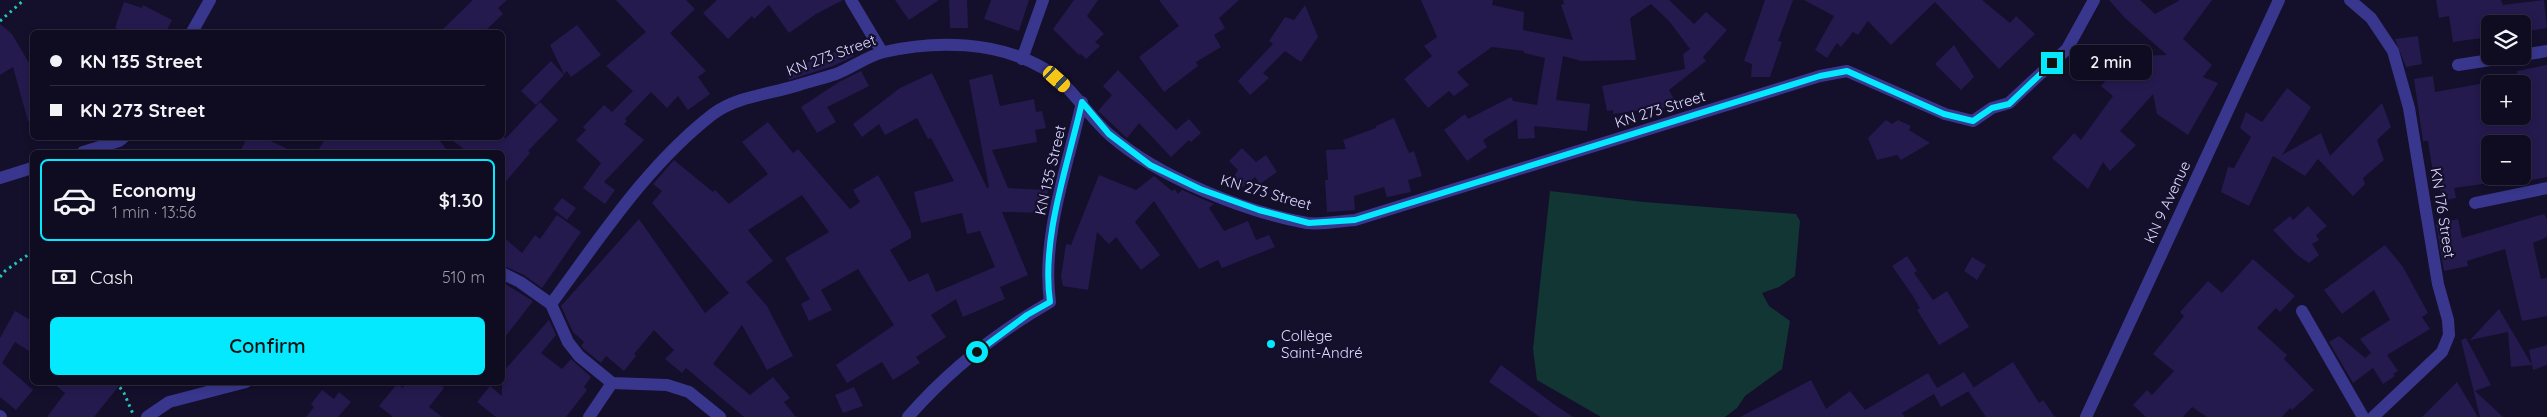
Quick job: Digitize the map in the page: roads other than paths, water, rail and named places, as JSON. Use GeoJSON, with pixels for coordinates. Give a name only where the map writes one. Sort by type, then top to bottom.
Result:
{"type":"FeatureCollection","features":[{"type":"Feature","properties":{"kind":"street"},"geometry":{"type":"LineString","coordinates":[[193,30],[210,0]]}},
{"type":"Feature","properties":{"kind":"street"},"geometry":{"type":"LineString","coordinates":[[851,0],[882,52]]}},
{"type":"Feature","properties":{"kind":"street"},"geometry":{"type":"LineString","coordinates":[[1022,58],[1043,0]]}},
{"type":"Feature","properties":{"kind":"street","name":"KN 273 Street"},"geometry":{"type":"LineString","coordinates":[[550,304],[613,220],[669,152],[715,113],[740,100],[836,74],[882,52],[924,46],[978,45],[1022,58],[1044,68],[1082,102],[1109,134],[1150,165],[1200,189],[1259,210],[1309,223],[1355,220],[1820,76],[1847,71],[1944,114],[1973,121],[1992,108],[2009,104],[2066,50],[2094,0]]}},
{"type":"Feature","properties":{"kind":"street","name":"KN 9 Avenue"},"geometry":{"type":"LineString","coordinates":[[2086,417],[2279,0]]}},
{"type":"Feature","properties":{"kind":"street","name":"KN 176 Street"},"geometry":{"type":"LineString","coordinates":[[2350,0],[2371,18],[2393,51],[2409,108],[2438,284],[2448,320],[2449,335],[2442,352],[2373,417]]}},
{"type":"Feature","properties":{"kind":"street"},"geometry":{"type":"LineString","coordinates":[[2531,54],[2547,52]]}},
{"type":"Feature","properties":{"kind":"street"},"geometry":{"type":"LineString","coordinates":[[2458,65],[2481,61]]}},
{"type":"Feature","properties":{"kind":"street","name":"KN 135 Street"},"geometry":{"type":"LineString","coordinates":[[908,417],[930,393],[977,352],[1027,315],[1050,302],[1047,279],[1054,221],[1082,102]]}},
{"type":"Feature","properties":{"kind":"street"},"geometry":{"type":"LineString","coordinates":[[90,150],[120,140]]}},
{"type":"Feature","properties":{"kind":"street"},"geometry":{"type":"LineString","coordinates":[[0,178],[30,169]]}},
{"type":"Feature","properties":{"kind":"street"},"geometry":{"type":"LineString","coordinates":[[2475,203],[2547,188]]}},
{"type":"Feature","properties":{"kind":"street"},"geometry":{"type":"LineString","coordinates":[[505,274],[520,282],[550,304],[568,342],[579,356],[612,383],[667,385],[689,392],[720,417]]}},
{"type":"Feature","properties":{"kind":"street"},"geometry":{"type":"LineString","coordinates":[[2302,311],[2363,417]]}},
{"type":"Feature","properties":{"kind":"street"},"geometry":{"type":"LineString","coordinates":[[589,417],[612,383]]}},
{"type":"Feature","properties":{"kind":"street"},"geometry":{"type":"LineString","coordinates":[[147,417],[169,402],[234,385]]}},
{"type":"Feature","properties":{"kind":"place","name":"Collège Saint-André"},"geometry":{"type":"Point","coordinates":[1271,344]}}]}
